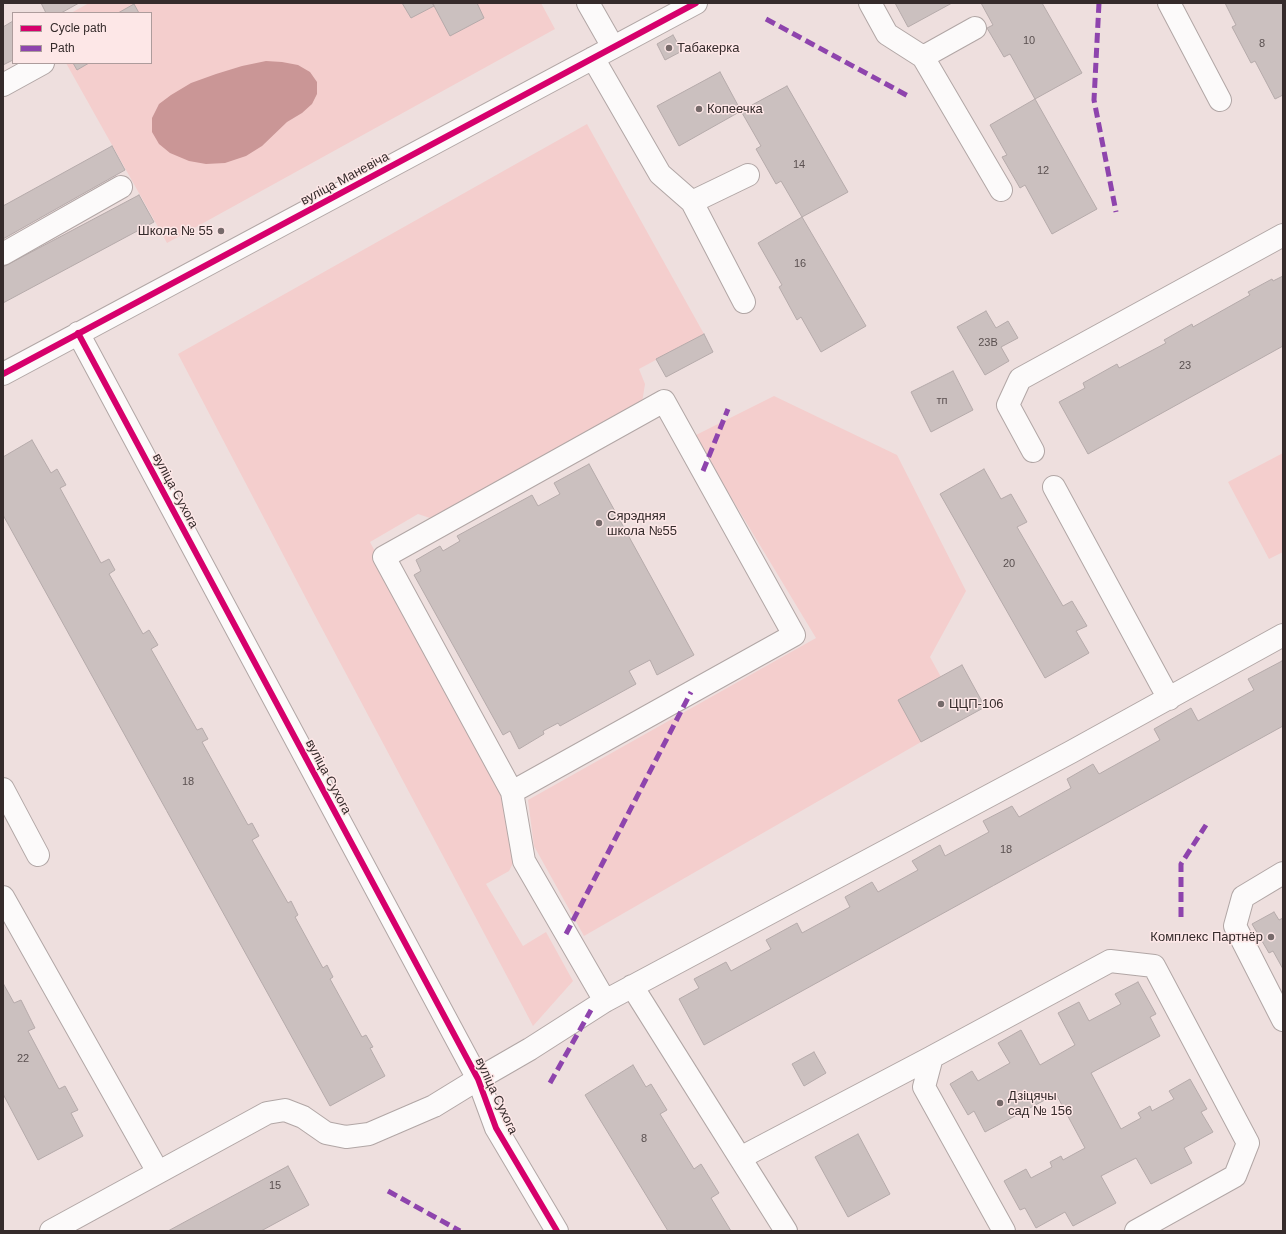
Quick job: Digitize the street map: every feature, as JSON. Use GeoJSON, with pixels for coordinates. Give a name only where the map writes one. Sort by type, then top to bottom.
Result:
{"type":"FeatureCollection","features":[{"type":"Feature","properties":{"kind":"street"},"geometry":{"type":"LineString","coordinates":[[588,3],[613,47]]}},
{"type":"Feature","properties":{"kind":"street","name":"вуліца Маневіча"},"geometry":{"type":"LineString","coordinates":[[3,374],[696,3]]}},
{"type":"Feature","properties":{"kind":"street"},"geometry":{"type":"LineString","coordinates":[[870,3],[887,34],[923,57],[1001,190]]}},
{"type":"Feature","properties":{"kind":"street"},"geometry":{"type":"LineString","coordinates":[[1169,3],[1220,100]]}},
{"type":"Feature","properties":{"kind":"street"},"geometry":{"type":"LineString","coordinates":[[923,57],[975,28]]}},
{"type":"Feature","properties":{"kind":"street"},"geometry":{"type":"LineString","coordinates":[[593,58],[660,174],[692,202],[744,302]]}},
{"type":"Feature","properties":{"kind":"street"},"geometry":{"type":"LineString","coordinates":[[3,85],[41,64]]}},
{"type":"Feature","properties":{"kind":"street"},"geometry":{"type":"LineString","coordinates":[[692,202],[748,174]]}},
{"type":"Feature","properties":{"kind":"street"},"geometry":{"type":"LineString","coordinates":[[3,254],[121,187]]}},
{"type":"Feature","properties":{"kind":"street"},"geometry":{"type":"LineString","coordinates":[[1033,451],[1008,405],[1020,379],[1283,235]]}},
{"type":"Feature","properties":{"kind":"street","name":"вуліца Сухога"},"geometry":{"type":"LineString","coordinates":[[78,333],[478,1079],[496,1128],[557,1231]]}},
{"type":"Feature","properties":{"kind":"street"},"geometry":{"type":"LineString","coordinates":[[512,792],[794,635],[664,401],[384,557],[512,792],[524,861],[605,1001]]}},
{"type":"Feature","properties":{"kind":"street"},"geometry":{"type":"LineString","coordinates":[[1054,488],[1169,699]]}},
{"type":"Feature","properties":{"kind":"street"},"geometry":{"type":"LineString","coordinates":[[51,1231],[267,1113],[285,1110],[303,1117],[326,1133],[346,1137],[369,1134],[434,1106],[632,986],[1169,699],[1283,635]]}},
{"type":"Feature","properties":{"kind":"street"},"geometry":{"type":"LineString","coordinates":[[3,789],[38,855]]}},
{"type":"Feature","properties":{"kind":"street"},"geometry":{"type":"LineString","coordinates":[[1282,1018],[1235,926],[1243,897],[1283,874]]}},
{"type":"Feature","properties":{"kind":"street"},"geometry":{"type":"LineString","coordinates":[[3,896],[158,1172]]}},
{"type":"Feature","properties":{"kind":"street"},"geometry":{"type":"LineString","coordinates":[[740,1158],[1110,961],[1154,966],[1248,1143],[1235,1176],[1136,1231]]}},
{"type":"Feature","properties":{"kind":"street"},"geometry":{"type":"LineString","coordinates":[[632,986],[786,1231]]}},
{"type":"Feature","properties":{"kind":"street"},"geometry":{"type":"LineString","coordinates":[[932,1057],[924,1087],[1004,1231]]}},
{"type":"Feature","properties":{"kind":"shaded area"},"geometry":{"type":"Polygon","coordinates":[[[89,3],[541,3],[555,29],[167,243],[67,64],[152,64],[152,12],[73,12],[89,3]]]}},
{"type":"Feature","properties":{"kind":"shaded area"},"geometry":{"type":"Polygon","coordinates":[[[266,61],[298,65],[310,72],[317,82],[317,94],[312,104],[302,113],[287,122],[262,146],[246,156],[225,163],[206,164],[189,161],[170,153],[159,144],[152,132],[152,118],[159,104],[191,83],[242,66],[266,61]]]}},
{"type":"Feature","properties":{"kind":"shaded area"},"geometry":{"type":"Polygon","coordinates":[[[587,124],[704,334],[639,369],[645,384],[642,403],[436,520],[418,514],[370,542],[503,793],[516,857],[509,871],[486,884],[523,946],[546,932],[573,981],[533,1026],[178,354],[587,124]]]}},
{"type":"Feature","properties":{"kind":"shaded area"},"geometry":{"type":"Polygon","coordinates":[[[774,396],[897,455],[966,591],[930,657],[941,677],[921,742],[584,936],[534,846],[528,800],[816,638],[694,436],[774,396]]]}},
{"type":"Feature","properties":{"kind":"shaded area"},"geometry":{"type":"Polygon","coordinates":[[[1283,453],[1283,552],[1269,559],[1228,482],[1283,453]]]}},
{"type":"Feature","properties":{"kind":"building"},"geometry":{"type":"Polygon","coordinates":[[[41,3],[79,3],[63,12],[46,12],[41,3]]]}},
{"type":"Feature","properties":{"kind":"building"},"geometry":{"type":"Polygon","coordinates":[[[402,3],[432,3],[434,6],[411,18],[402,3]]]}},
{"type":"Feature","properties":{"kind":"building"},"geometry":{"type":"Polygon","coordinates":[[[477,3],[484,18],[450,36],[433,4],[477,3]]]}},
{"type":"Feature","properties":{"kind":"building"},"geometry":{"type":"Polygon","coordinates":[[[895,3],[952,3],[908,27],[895,3]]]}},
{"type":"Feature","properties":{"kind":"building"},"geometry":{"type":"Polygon","coordinates":[[[981,3],[1042,3],[1082,73],[1035,99],[1010,54],[1004,57],[987,28],[993,25],[981,3]]]}},
{"type":"Feature","properties":{"kind":"building"},"geometry":{"type":"Polygon","coordinates":[[[1225,3],[1283,3],[1283,95],[1275,99],[1255,61],[1251,63],[1232,27],[1236,25],[1225,3]]]}},
{"type":"Feature","properties":{"kind":"building"},"geometry":{"type":"Polygon","coordinates":[[[134,4],[138,12],[120,12],[134,4]]]}},
{"type":"Feature","properties":{"kind":"building"},"geometry":{"type":"Polygon","coordinates":[[[12,22],[12,60],[3,65],[3,27],[12,22]]]}},
{"type":"Feature","properties":{"kind":"building","name":"Табакерка"},"geometry":{"type":"Polygon","coordinates":[[[673,35],[682,51],[665,60],[657,44],[673,35]]]}},
{"type":"Feature","properties":{"kind":"building"},"geometry":{"type":"Polygon","coordinates":[[[74,64],[87,64],[77,70],[74,64]]]}},
{"type":"Feature","properties":{"kind":"building","name":"Копеечка"},"geometry":{"type":"Polygon","coordinates":[[[720,72],[741,111],[679,146],[657,106],[720,72]]]}},
{"type":"Feature","properties":{"kind":"building"},"geometry":{"type":"Polygon","coordinates":[[[787,86],[848,192],[802,217],[781,181],[776,184],[756,149],[761,146],[741,111],[787,86]]]}},
{"type":"Feature","properties":{"kind":"building"},"geometry":{"type":"Polygon","coordinates":[[[1035,99],[1097,209],[1052,234],[1025,185],[1020,188],[1002,157],[1007,155],[990,125],[1035,99]]]}},
{"type":"Feature","properties":{"kind":"building"},"geometry":{"type":"Polygon","coordinates":[[[112,146],[125,170],[3,239],[3,206],[112,146]]]}},
{"type":"Feature","properties":{"kind":"building"},"geometry":{"type":"Polygon","coordinates":[[[139,195],[154,222],[3,303],[3,267],[139,195]]]}},
{"type":"Feature","properties":{"kind":"building"},"geometry":{"type":"Polygon","coordinates":[[[802,217],[866,326],[821,352],[801,317],[797,320],[779,287],[782,285],[758,243],[802,217]]]}},
{"type":"Feature","properties":{"kind":"building"},"geometry":{"type":"Polygon","coordinates":[[[1283,276],[1283,346],[1088,454],[1059,402],[1085,388],[1083,383],[1117,364],[1119,368],[1166,343],[1164,340],[1192,324],[1193,327],[1250,295],[1248,292],[1272,279],[1273,281],[1283,276]]]}},
{"type":"Feature","properties":{"kind":"building"},"geometry":{"type":"Polygon","coordinates":[[[986,311],[996,328],[1008,321],[1018,338],[1001,347],[1009,361],[985,375],[957,327],[986,311]]]}},
{"type":"Feature","properties":{"kind":"building"},"geometry":{"type":"Polygon","coordinates":[[[704,334],[713,352],[666,377],[656,359],[704,334]]]}},
{"type":"Feature","properties":{"kind":"building"},"geometry":{"type":"Polygon","coordinates":[[[953,371],[973,410],[931,432],[911,392],[953,371]]]}},
{"type":"Feature","properties":{"kind":"building"},"geometry":{"type":"Polygon","coordinates":[[[32,440],[51,473],[57,469],[66,485],[60,488],[101,563],[109,559],[115,570],[109,574],[143,634],[149,630],[158,645],[151,649],[197,730],[202,728],[208,739],[202,742],[248,825],[252,823],[259,836],[252,840],[288,903],[291,901],[298,915],[295,917],[323,968],[327,965],[333,977],[330,979],[362,1037],[366,1035],[373,1047],[370,1048],[385,1076],[330,1106],[3,515],[3,457],[32,440]]]}},
{"type":"Feature","properties":{"kind":"building"},"geometry":{"type":"Polygon","coordinates":[[[589,464],[694,655],[657,675],[650,660],[629,671],[636,684],[560,726],[558,723],[543,731],[544,734],[519,749],[510,731],[503,735],[414,575],[421,571],[416,560],[440,546],[443,551],[460,541],[457,536],[532,495],[538,506],[560,494],[554,483],[589,464]]]}},
{"type":"Feature","properties":{"kind":"building"},"geometry":{"type":"Polygon","coordinates":[[[984,469],[1001,499],[1011,494],[1027,522],[1017,527],[1063,606],[1072,601],[1087,626],[1076,631],[1089,653],[1045,678],[940,494],[984,469]]]}},
{"type":"Feature","properties":{"kind":"building"},"geometry":{"type":"Polygon","coordinates":[[[1282,661],[1283,726],[704,1045],[679,999],[699,988],[694,979],[726,962],[731,971],[771,949],[766,940],[797,923],[802,933],[850,907],[845,897],[872,882],[878,892],[918,870],[912,861],[940,845],[945,856],[989,832],[983,821],[1012,806],[1019,817],[1071,788],[1067,779],[1093,764],[1099,774],[1160,740],[1154,729],[1191,708],[1198,721],[1254,690],[1248,679],[1282,661]]]}},
{"type":"Feature","properties":{"kind":"building","name":"ЦЦП-106"},"geometry":{"type":"Polygon","coordinates":[[[962,665],[985,707],[921,742],[898,700],[962,665]]]}},
{"type":"Feature","properties":{"kind":"building","name":"Комплекс Партнёр"},"geometry":{"type":"Polygon","coordinates":[[[1274,912],[1279,920],[1283,918],[1283,969],[1273,951],[1269,953],[1252,924],[1274,912]]]}},
{"type":"Feature","properties":{"kind":"building","name":"Дзіцячы сад № 156"},"geometry":{"type":"Polygon","coordinates":[[[1138,982],[1156,1014],[1150,1017],[1160,1036],[1091,1073],[1121,1129],[1141,1118],[1138,1113],[1150,1106],[1152,1111],[1174,1099],[1169,1091],[1190,1079],[1207,1109],[1201,1112],[1213,1132],[1184,1148],[1192,1163],[1151,1184],[1136,1158],[1101,1176],[1116,1203],[1073,1226],[1065,1212],[1036,1228],[1025,1208],[1020,1210],[1004,1181],[1026,1169],[1031,1178],[1052,1167],[1050,1162],[1061,1156],[1063,1160],[1085,1148],[1056,1094],[985,1132],[974,1111],[968,1115],[950,1084],[972,1071],[978,1081],[1010,1063],[998,1043],[1021,1030],[1040,1065],[1075,1045],[1058,1013],[1079,1002],[1089,1021],[1121,1004],[1115,994],[1138,982]]]}},
{"type":"Feature","properties":{"kind":"building"},"geometry":{"type":"Polygon","coordinates":[[[3,983],[14,1003],[21,1000],[35,1028],[28,1031],[59,1089],[65,1086],[78,1110],[71,1113],[83,1136],[38,1160],[3,1094],[3,983]]]}},
{"type":"Feature","properties":{"kind":"building"},"geometry":{"type":"Polygon","coordinates":[[[814,1052],[826,1073],[804,1086],[792,1064],[814,1052]]]}},
{"type":"Feature","properties":{"kind":"building"},"geometry":{"type":"Polygon","coordinates":[[[633,1065],[646,1087],[651,1084],[667,1110],[660,1114],[694,1169],[701,1164],[719,1193],[711,1198],[731,1231],[668,1231],[585,1095],[633,1065]]]}},
{"type":"Feature","properties":{"kind":"building"},"geometry":{"type":"Polygon","coordinates":[[[858,1134],[890,1194],[848,1217],[815,1157],[858,1134]]]}},
{"type":"Feature","properties":{"kind":"building"},"geometry":{"type":"Polygon","coordinates":[[[288,1166],[309,1205],[261,1231],[168,1231],[288,1166]]]}},
{"type":"Feature","properties":{"kind":"marked path"},"geometry":{"type":"LineString","coordinates":[[1099,3],[1094,100],[1116,212]]}},
{"type":"Feature","properties":{"kind":"marked path"},"geometry":{"type":"LineString","coordinates":[[766,19],[910,97]]}},
{"type":"Feature","properties":{"kind":"marked path"},"geometry":{"type":"LineString","coordinates":[[703,471],[728,409]]}},
{"type":"Feature","properties":{"kind":"marked path"},"geometry":{"type":"LineString","coordinates":[[566,934],[691,692]]}},
{"type":"Feature","properties":{"kind":"marked path"},"geometry":{"type":"LineString","coordinates":[[1181,917],[1181,864],[1206,825]]}},
{"type":"Feature","properties":{"kind":"marked path"},"geometry":{"type":"LineString","coordinates":[[550,1083],[591,1010]]}},
{"type":"Feature","properties":{"kind":"marked path"},"geometry":{"type":"LineString","coordinates":[[388,1191],[460,1231]]}},
{"type":"Feature","properties":{"kind":"cycle path"},"geometry":{"type":"LineString","coordinates":[[3,374],[696,3]]}},
{"type":"Feature","properties":{"kind":"cycle path"},"geometry":{"type":"LineString","coordinates":[[78,333],[478,1079],[496,1128],[557,1231]]}},
{"type":"Feature","properties":{"kind":"place","name":"Табакерка"},"geometry":{"type":"Point","coordinates":[669,48]}},
{"type":"Feature","properties":{"kind":"place","name":"Копеечка"},"geometry":{"type":"Point","coordinates":[699,109]}},
{"type":"Feature","properties":{"kind":"place","name":"Школа № 55"},"geometry":{"type":"Point","coordinates":[221,231]}},
{"type":"Feature","properties":{"kind":"place","name":"Сярэдняя школа №55"},"geometry":{"type":"Point","coordinates":[599,523]}},
{"type":"Feature","properties":{"kind":"place","name":"ЦЦП-106"},"geometry":{"type":"Point","coordinates":[941,704]}},
{"type":"Feature","properties":{"kind":"place","name":"Комплекс Партнёр"},"geometry":{"type":"Point","coordinates":[1271,937]}},
{"type":"Feature","properties":{"kind":"place","name":"Дзіцячы сад № 156"},"geometry":{"type":"Point","coordinates":[1000,1103]}}]}
